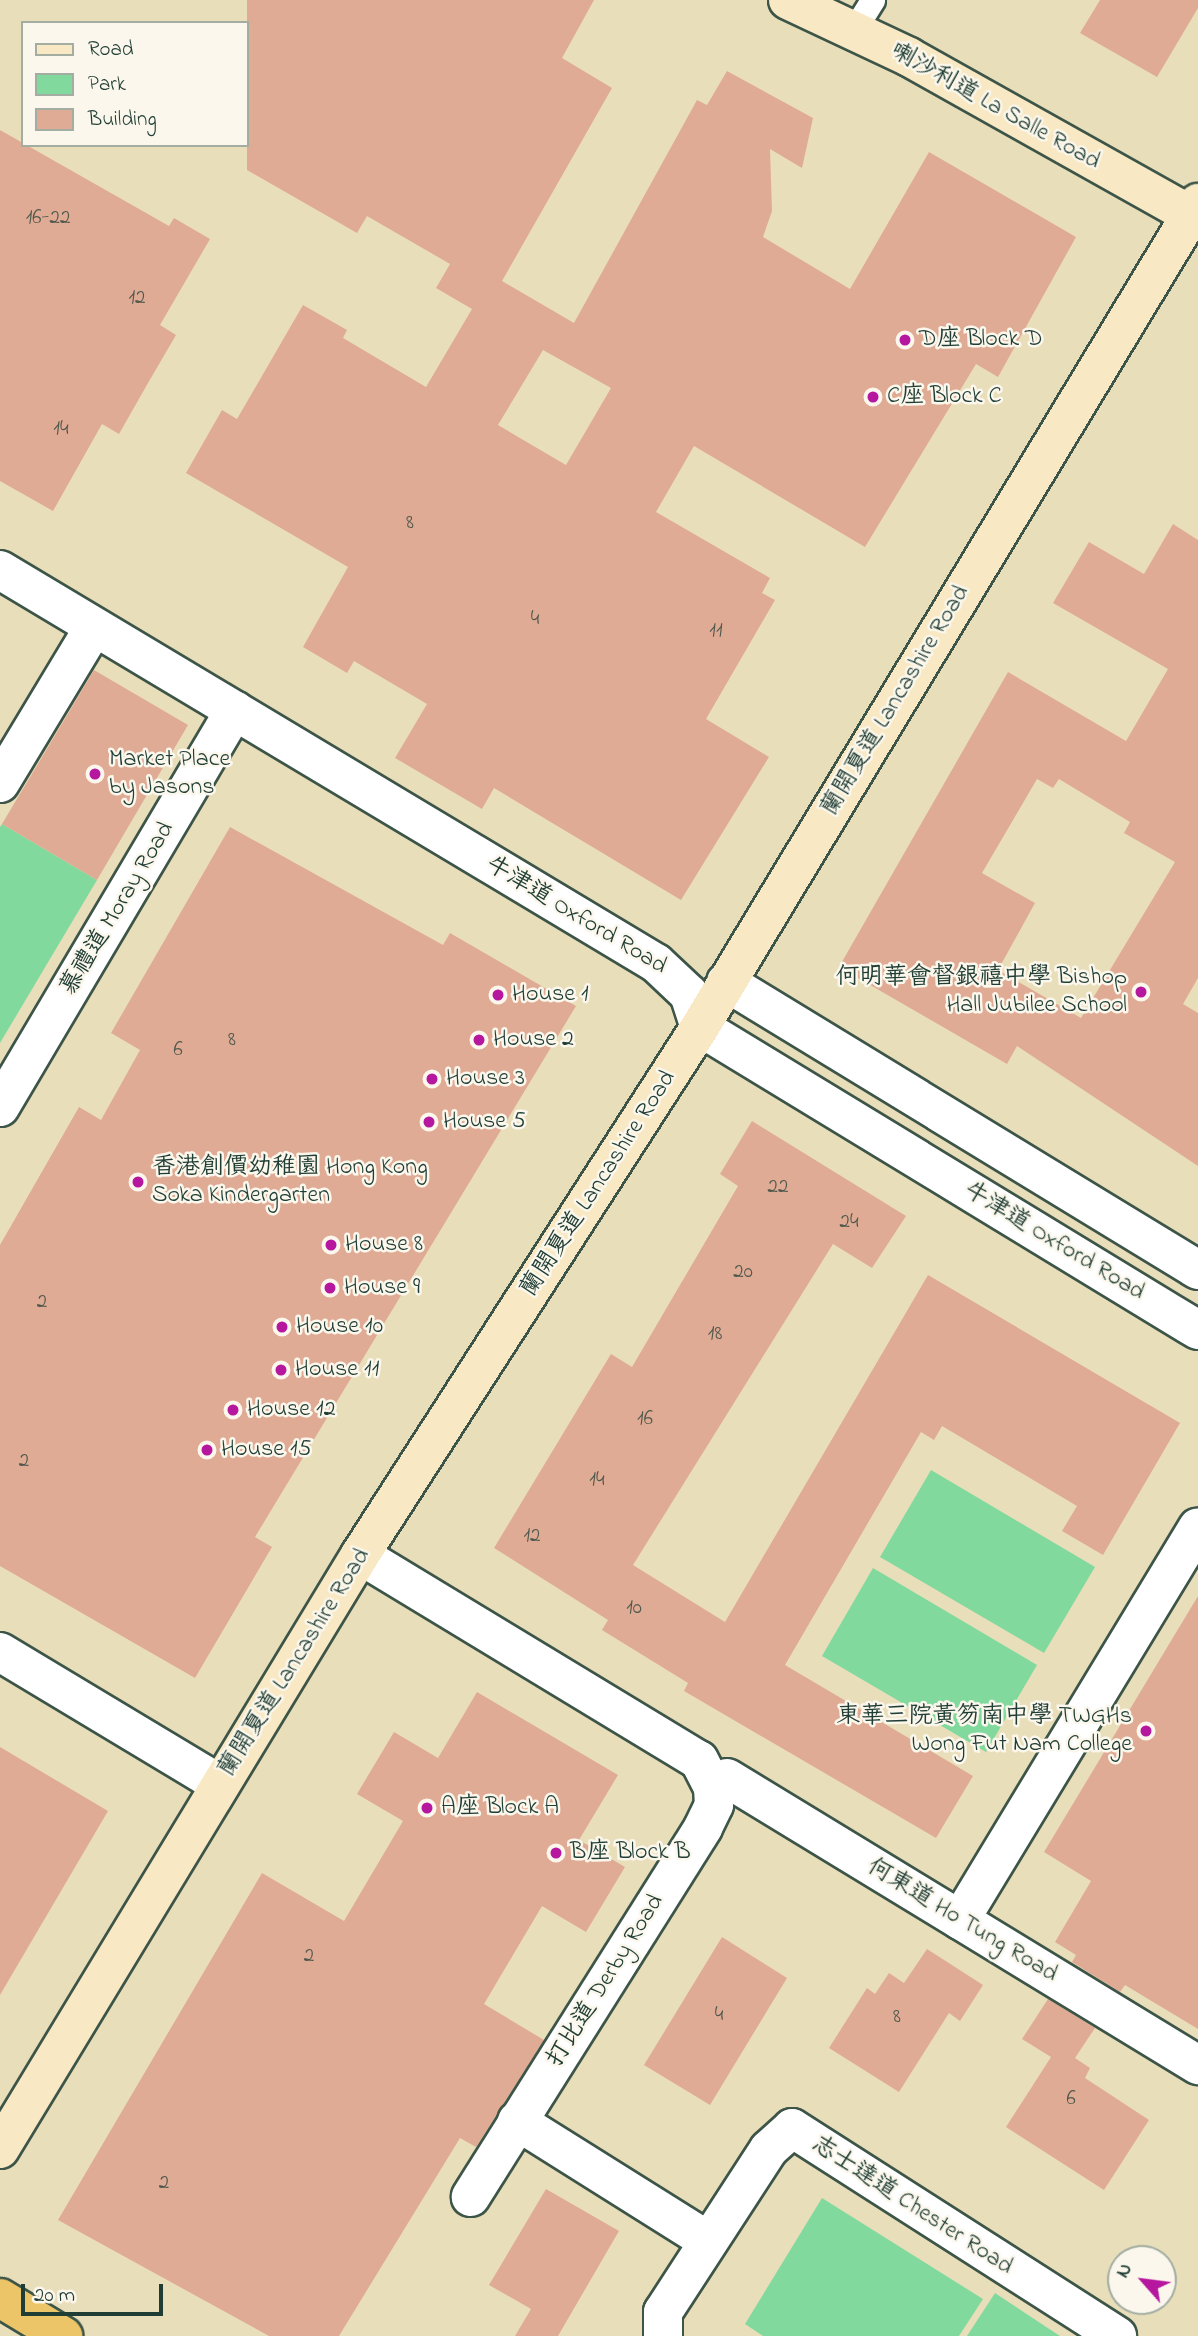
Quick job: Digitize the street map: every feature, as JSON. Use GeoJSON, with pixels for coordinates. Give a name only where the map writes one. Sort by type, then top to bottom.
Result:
{"type":"FeatureCollection","features":[{"type":"Feature","properties":{"kind":"highway"},"geometry":{"type":"LineString","coordinates":[[0,2298],[63,2336]]}},
{"type":"Feature","properties":{"kind":"street","name":"喇沙利道 La Salle Road"},"geometry":{"type":"LineString","coordinates":[[788,0],[864,16],[1196,213]]}},
{"type":"Feature","properties":{"kind":"street","name":"蘭開夏道 Lancashire Road"},"geometry":{"type":"LineString","coordinates":[[0,2149],[360,1555],[700,1027],[1196,213]]}},
{"type":"Feature","properties":{"kind":"street","name":"牛津道 Oxford Road"},"geometry":{"type":"LineString","coordinates":[[0,570],[656,963],[689,994],[700,1027],[1198,1329]]}},
{"type":"Feature","properties":{"kind":"street"},"geometry":{"type":"LineString","coordinates":[[0,783],[94,627]]}},
{"type":"Feature","properties":{"kind":"street","name":"慕禮道 Moray Road"},"geometry":{"type":"LineString","coordinates":[[0,1107],[235,710]]}},
{"type":"Feature","properties":{"kind":"street","name":"牛津道 Oxford Road"},"geometry":{"type":"LineString","coordinates":[[726,982],[1198,1270]]}},
{"type":"Feature","properties":{"kind":"street"},"geometry":{"type":"LineString","coordinates":[[960,1920],[1198,1528]]}},
{"type":"Feature","properties":{"kind":"street","name":"何東道 Ho Tung Road"},"geometry":{"type":"LineString","coordinates":[[360,1555],[1198,2065]]}},
{"type":"Feature","properties":{"kind":"street"},"geometry":{"type":"LineString","coordinates":[[0,1652],[220,1784]]}},
{"type":"Feature","properties":{"kind":"street","name":"打比道 Derby Road"},"geometry":{"type":"LineString","coordinates":[[471,2197],[708,1816],[713,1769]]}},
{"type":"Feature","properties":{"kind":"street"},"geometry":{"type":"LineString","coordinates":[[517,2121],[708,2241]]}},
{"type":"Feature","properties":{"kind":"street","name":"志士達道 Chester Road"},"geometry":{"type":"LineString","coordinates":[[663,2336],[663,2312],[769,2149],[792,2128],[1117,2336]]}},
{"type":"Feature","properties":{"kind":"green space"},"geometry":{"type":"Polygon","coordinates":[[[2,824],[97,880],[0,1043],[0,827],[2,824]]]}},
{"type":"Feature","properties":{"kind":"green space"},"geometry":{"type":"Polygon","coordinates":[[[931,1470],[1095,1567],[1044,1653],[880,1557],[931,1470]]]}},
{"type":"Feature","properties":{"kind":"green space"},"geometry":{"type":"Polygon","coordinates":[[[873,1568],[1037,1665],[986,1752],[822,1656],[873,1568]]]}},
{"type":"Feature","properties":{"kind":"green space"},"geometry":{"type":"Polygon","coordinates":[[[822,2198],[983,2299],[959,2336],[763,2336],[745,2324],[822,2198]]]}},
{"type":"Feature","properties":{"kind":"green space"},"geometry":{"type":"Polygon","coordinates":[[[995,2293],[1060,2336],[967,2336],[995,2293]]]}},
{"type":"Feature","properties":{"kind":"building"},"geometry":{"type":"Polygon","coordinates":[[[247,0],[594,0],[562,58],[612,88],[502,281],[574,323],[697,100],[707,105],[727,71],[813,118],[802,168],[770,149],[772,211],[763,237],[850,289],[929,152],[1076,237],[998,377],[976,364],[865,547],[694,446],[656,512],[770,578],[762,593],[775,600],[706,719],[769,757],[681,900],[494,788],[482,809],[395,758],[427,704],[354,661],[347,673],[303,647],[348,567],[186,473],[222,410],[237,419],[303,305],[347,330],[343,338],[426,387],[472,309],[436,288],[450,264],[367,216],[357,233],[247,170],[247,0]],[[543,350],[498,425],[566,465],[611,388],[543,350]]]}},
{"type":"Feature","properties":{"kind":"building"},"geometry":{"type":"Polygon","coordinates":[[[1100,0],[1198,0],[1198,8],[1157,77],[1080,33],[1100,0]]]}},
{"type":"Feature","properties":{"kind":"building"},"geometry":{"type":"Polygon","coordinates":[[[0,130],[21,142],[21,147],[30,147],[169,226],[174,218],[210,239],[160,325],[176,335],[119,434],[102,424],[53,511],[0,481],[0,130]]]}},
{"type":"Feature","properties":{"kind":"building"},"geometry":{"type":"Polygon","coordinates":[[[1173,524],[1198,540],[1198,978],[1183,1004],[1198,1013],[1198,1166],[1017,1046],[1007,1064],[839,967],[1008,672],[1126,741],[1168,669],[1053,603],[1089,542],[1144,574],[1173,524]],[[1037,779],[982,873],[1035,903],[998,970],[1081,1018],[1175,862],[1124,833],[1130,822],[1059,779],[1053,788],[1037,779]]]}},
{"type":"Feature","properties":{"kind":"building","name":"Market Place by Jasons"},"geometry":{"type":"Polygon","coordinates":[[[94,670],[188,725],[97,880],[2,824],[94,670]]]}},
{"type":"Feature","properties":{"kind":"building"},"geometry":{"type":"Polygon","coordinates":[[[230,827],[443,945],[450,933],[576,1006],[255,1537],[272,1547],[195,1678],[0,1566],[0,1245],[79,1107],[101,1120],[140,1050],[111,1033],[230,827]]]}},
{"type":"Feature","properties":{"kind":"building"},"geometry":{"type":"Polygon","coordinates":[[[752,1121],[906,1216],[872,1268],[833,1244],[633,1565],[725,1622],[928,1275],[1180,1423],[1103,1555],[1062,1531],[1077,1506],[942,1426],[934,1440],[921,1432],[785,1665],[973,1776],[936,1838],[684,1691],[688,1683],[602,1630],[608,1620],[494,1548],[611,1354],[632,1367],[738,1186],[720,1174],[752,1121]]]}},
{"type":"Feature","properties":{"kind":"building","name":"東華三院黃笏南中學 TWGHs Wong Fut Nam College"},"geometry":{"type":"Polygon","coordinates":[[[1198,1596],[1198,2029],[1125,1985],[1120,1992],[1072,1962],[1076,1955],[1055,1942],[1091,1881],[1044,1852],[1198,1596]]]}},
{"type":"Feature","properties":{"kind":"building"},"geometry":{"type":"Polygon","coordinates":[[[477,1692],[618,1775],[579,1840],[625,1867],[586,1932],[542,1906],[484,2004],[544,2040],[476,2147],[460,2138],[339,2336],[269,2336],[58,2220],[262,1873],[344,1921],[403,1821],[357,1794],[394,1732],[438,1758],[477,1692]]]}},
{"type":"Feature","properties":{"kind":"building"},"geometry":{"type":"Polygon","coordinates":[[[0,1747],[108,1811],[0,1995],[0,1747]]]}},
{"type":"Feature","properties":{"kind":"building"},"geometry":{"type":"Polygon","coordinates":[[[722,1937],[787,1978],[710,2105],[644,2065],[722,1937]]]}},
{"type":"Feature","properties":{"kind":"building"},"geometry":{"type":"Polygon","coordinates":[[[927,1949],[983,1985],[960,2021],[949,2013],[899,2092],[829,2048],[867,1988],[875,1994],[889,1973],[904,1983],[927,1949]]]}},
{"type":"Feature","properties":{"kind":"building"},"geometry":{"type":"Polygon","coordinates":[[[1048,1999],[1095,2028],[1075,2058],[1090,2068],[1085,2078],[1149,2120],[1104,2190],[1006,2127],[1051,2057],[1022,2039],[1048,1999]]]}},
{"type":"Feature","properties":{"kind":"building"},"geometry":{"type":"Polygon","coordinates":[[[546,2189],[619,2231],[558,2336],[515,2336],[531,2309],[489,2285],[546,2189]]]}},
{"type":"Feature","properties":{"kind":"place","name":"D座 Block D"},"geometry":{"type":"Point","coordinates":[905,340]}},
{"type":"Feature","properties":{"kind":"place","name":"C座 Block C"},"geometry":{"type":"Point","coordinates":[873,397]}},
{"type":"Feature","properties":{"kind":"place","name":"Market Place by Jasons"},"geometry":{"type":"Point","coordinates":[95,774]}},
{"type":"Feature","properties":{"kind":"place","name":"何明華會督銀禧中學 Bishop Hall Jubilee School"},"geometry":{"type":"Point","coordinates":[1141,992]}},
{"type":"Feature","properties":{"kind":"place","name":"House 1"},"geometry":{"type":"Point","coordinates":[498,995]}},
{"type":"Feature","properties":{"kind":"place","name":"House 2"},"geometry":{"type":"Point","coordinates":[479,1040]}},
{"type":"Feature","properties":{"kind":"place","name":"House 3"},"geometry":{"type":"Point","coordinates":[432,1079]}},
{"type":"Feature","properties":{"kind":"place","name":"House 5"},"geometry":{"type":"Point","coordinates":[429,1122]}},
{"type":"Feature","properties":{"kind":"place","name":"香港創價幼稚園 Hong Kong Soka Kindergarten"},"geometry":{"type":"Point","coordinates":[138,1182]}},
{"type":"Feature","properties":{"kind":"place","name":"House 8"},"geometry":{"type":"Point","coordinates":[331,1245]}},
{"type":"Feature","properties":{"kind":"place","name":"House 9"},"geometry":{"type":"Point","coordinates":[330,1288]}},
{"type":"Feature","properties":{"kind":"place","name":"House 10"},"geometry":{"type":"Point","coordinates":[282,1327]}},
{"type":"Feature","properties":{"kind":"place","name":"House 11"},"geometry":{"type":"Point","coordinates":[281,1370]}},
{"type":"Feature","properties":{"kind":"place","name":"House 12"},"geometry":{"type":"Point","coordinates":[233,1410]}},
{"type":"Feature","properties":{"kind":"place","name":"House 15"},"geometry":{"type":"Point","coordinates":[207,1450]}},
{"type":"Feature","properties":{"kind":"place","name":"東華三院黃笏南中學 TWGHs Wong Fut Nam College"},"geometry":{"type":"Point","coordinates":[1146,1731]}},
{"type":"Feature","properties":{"kind":"place","name":"A座 Block A"},"geometry":{"type":"Point","coordinates":[427,1808]}},
{"type":"Feature","properties":{"kind":"place","name":"B座 Block B"},"geometry":{"type":"Point","coordinates":[556,1853]}}]}
